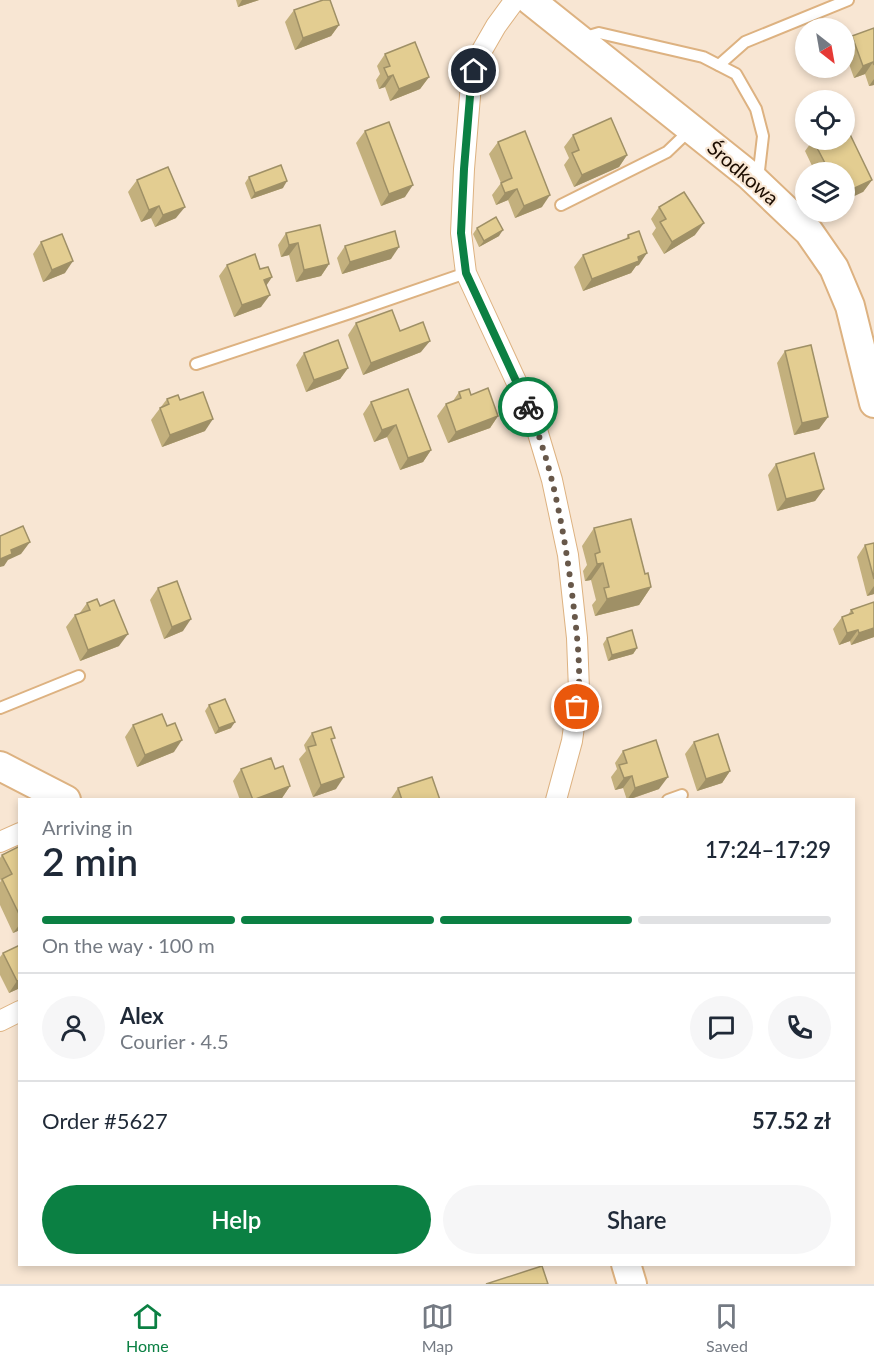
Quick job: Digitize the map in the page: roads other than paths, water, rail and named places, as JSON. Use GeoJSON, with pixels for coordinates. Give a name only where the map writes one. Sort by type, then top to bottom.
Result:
{"type":"FeatureCollection","features":[{"type":"Feature","properties":{"kind":"street"},"geometry":{"type":"LineString","coordinates":[[514,0],[477,59],[471,84],[461,233],[466,273],[534,420],[552,480],[568,555],[577,638],[579,690],[572,741],[557,798]]}},
{"type":"Feature","properties":{"kind":"street","name":"Środkowa"},"geometry":{"type":"LineString","coordinates":[[530,0],[758,183],[809,232],[834,268],[850,306],[874,403]]}},
{"type":"Feature","properties":{"kind":"street"},"geometry":{"type":"LineString","coordinates":[[0,766],[59,798]]}},
{"type":"Feature","properties":{"kind":"street"},"geometry":{"type":"LineString","coordinates":[[0,842],[18,834]]}},
{"type":"Feature","properties":{"kind":"street"},"geometry":{"type":"LineString","coordinates":[[0,1021],[18,1012]]}},
{"type":"Feature","properties":{"kind":"street"},"geometry":{"type":"LineString","coordinates":[[627,1266],[632,1284]]}},
{"type":"Feature","properties":{"kind":"lane"},"geometry":{"type":"LineString","coordinates":[[719,65],[745,42],[848,0]]}},
{"type":"Feature","properties":{"kind":"lane"},"geometry":{"type":"LineString","coordinates":[[579,39],[599,33],[703,57],[735,74],[756,109],[763,136],[758,183]]}},
{"type":"Feature","properties":{"kind":"lane"},"geometry":{"type":"LineString","coordinates":[[561,205],[667,152],[691,129]]}},
{"type":"Feature","properties":{"kind":"lane"},"geometry":{"type":"LineString","coordinates":[[196,363],[466,273]]}},
{"type":"Feature","properties":{"kind":"lane"},"geometry":{"type":"LineString","coordinates":[[0,708],[79,676]]}},
{"type":"Feature","properties":{"kind":"lane"},"geometry":{"type":"LineString","coordinates":[[674,798],[682,795]]}}]}
